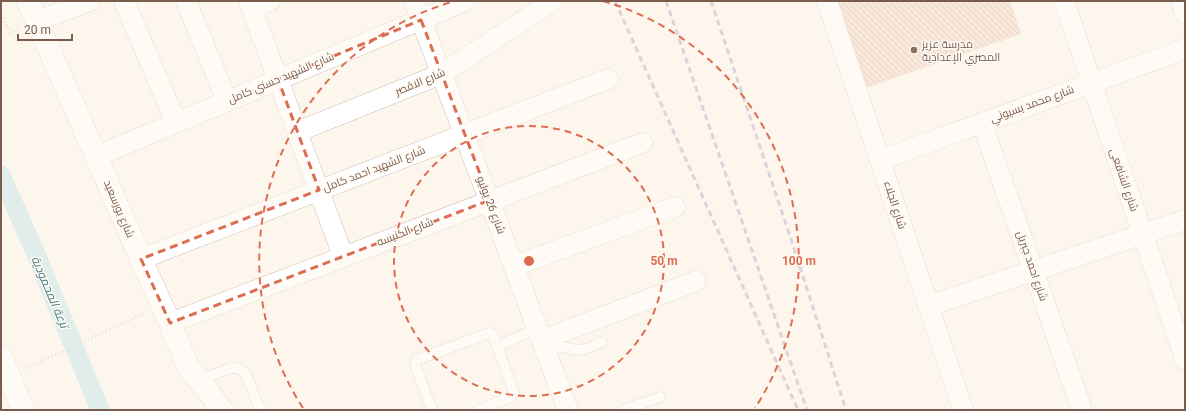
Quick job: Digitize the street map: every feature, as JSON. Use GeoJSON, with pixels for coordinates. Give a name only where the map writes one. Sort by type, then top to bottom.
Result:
{"type":"FeatureCollection","features":[{"type":"Feature","properties":{"kind":"main road","name":"شارع بورسعيد"},"geometry":{"type":"LineString","coordinates":[[28,1],[141,259],[194,374],[222,410]]}},
{"type":"Feature","properties":{"kind":"main road"},"geometry":{"type":"LineString","coordinates":[[1,356],[23,410]]}},
{"type":"Feature","properties":{"kind":"street"},"geometry":{"type":"LineString","coordinates":[[37,21],[88,1]]}},
{"type":"Feature","properties":{"kind":"street"},"geometry":{"type":"LineString","coordinates":[[124,1],[176,122]]}},
{"type":"Feature","properties":{"kind":"street"},"geometry":{"type":"LineString","coordinates":[[186,1],[227,101]]}},
{"type":"Feature","properties":{"kind":"street"},"geometry":{"type":"LineString","coordinates":[[270,1],[251,4],[343,256]]}},
{"type":"Feature","properties":{"kind":"street","name":"شارع 26 يوليو"},"geometry":{"type":"LineString","coordinates":[[414,1],[568,410]]}},
{"type":"Feature","properties":{"kind":"street","name":"شارع الشهيد حسنى كامل"},"geometry":{"type":"LineString","coordinates":[[97,156],[465,1]]}},
{"type":"Feature","properties":{"kind":"street","name":"شارع الاقصر"},"geometry":{"type":"LineString","coordinates":[[297,132],[441,74],[553,1]]}},
{"type":"Feature","properties":{"kind":"street","name":"شارع الجلاء"},"geometry":{"type":"LineString","coordinates":[[827,1],[963,410]]}},
{"type":"Feature","properties":{"kind":"street","name":"شارع الشافعى"},"geometry":{"type":"LineString","coordinates":[[1064,1],[1185,359]]}},
{"type":"Feature","properties":{"kind":"street"},"geometry":{"type":"LineString","coordinates":[[1181,1],[1185,13]]}},
{"type":"Feature","properties":{"kind":"street","name":"شارع محمد بسيوني"},"geometry":{"type":"LineString","coordinates":[[880,160],[1185,49]]}},
{"type":"Feature","properties":{"kind":"street","name":"شارع الشهيد احمد كامل"},"geometry":{"type":"LineString","coordinates":[[141,259],[608,79]]}},
{"type":"Feature","properties":{"kind":"street","name":"شارع احمد جبريل"},"geometry":{"type":"LineString","coordinates":[[982,123],[1082,410]]}},
{"type":"Feature","properties":{"kind":"street","name":"شارع الكنيسه"},"geometry":{"type":"LineString","coordinates":[[166,314],[343,256],[642,143]]}},
{"type":"Feature","properties":{"kind":"street"},"geometry":{"type":"LineString","coordinates":[[514,266],[675,207]]}},
{"type":"Feature","properties":{"kind":"street"},"geometry":{"type":"LineString","coordinates":[[928,306],[1185,220]]}},
{"type":"Feature","properties":{"kind":"street"},"geometry":{"type":"LineString","coordinates":[[540,337],[696,281]]}},
{"type":"Feature","properties":{"kind":"lane"},"geometry":{"type":"LineString","coordinates":[[432,410],[415,365],[416,360],[489,333],[494,337],[514,393],[511,397],[478,410]]}},
{"type":"Feature","properties":{"kind":"lane"},"geometry":{"type":"LineString","coordinates":[[497,346],[540,337],[576,350],[602,342]]}},
{"type":"Feature","properties":{"kind":"lane"},"geometry":{"type":"LineString","coordinates":[[194,374],[230,368],[237,368],[243,371],[247,376],[260,410]]}},
{"type":"Feature","properties":{"kind":"lane"},"geometry":{"type":"LineString","coordinates":[[624,410],[660,397]]}},
{"type":"Feature","properties":{"kind":"path"},"geometry":{"type":"LineString","coordinates":[[1,14],[10,32]]}},
{"type":"Feature","properties":{"kind":"path"},"geometry":{"type":"LineString","coordinates":[[10,376],[166,314]]}},
{"type":"Feature","properties":{"kind":"highlighted area"},"geometry":{"type":"Polygon","coordinates":[[[421,20],[490,200],[170,323],[141,259],[319,190],[278,79],[421,20]]]}},
{"type":"Feature","properties":{"kind":"building","name":"مدرسة عزيز المصري الإعدادية"},"geometry":{"type":"Polygon","coordinates":[[[837,1],[1010,1],[1021,34],[866,88],[837,1]]]}},
{"type":"Feature","properties":{"kind":"waterway","name":"ترعة المحمودية"},"geometry":{"type":"LineString","coordinates":[[1,175],[36,254],[100,410]]}},
{"type":"Feature","properties":{"kind":"railway"},"geometry":{"type":"LineString","coordinates":[[615,1],[798,410]]}},
{"type":"Feature","properties":{"kind":"railway"},"geometry":{"type":"LineString","coordinates":[[666,1],[807,410]]}},
{"type":"Feature","properties":{"kind":"railway"},"geometry":{"type":"LineString","coordinates":[[711,1],[791,239],[846,410]]}},
{"type":"Feature","properties":{"kind":"place","name":"مدرسة عزيز المصري الإعدادية"},"geometry":{"type":"Point","coordinates":[914,50]}}]}
